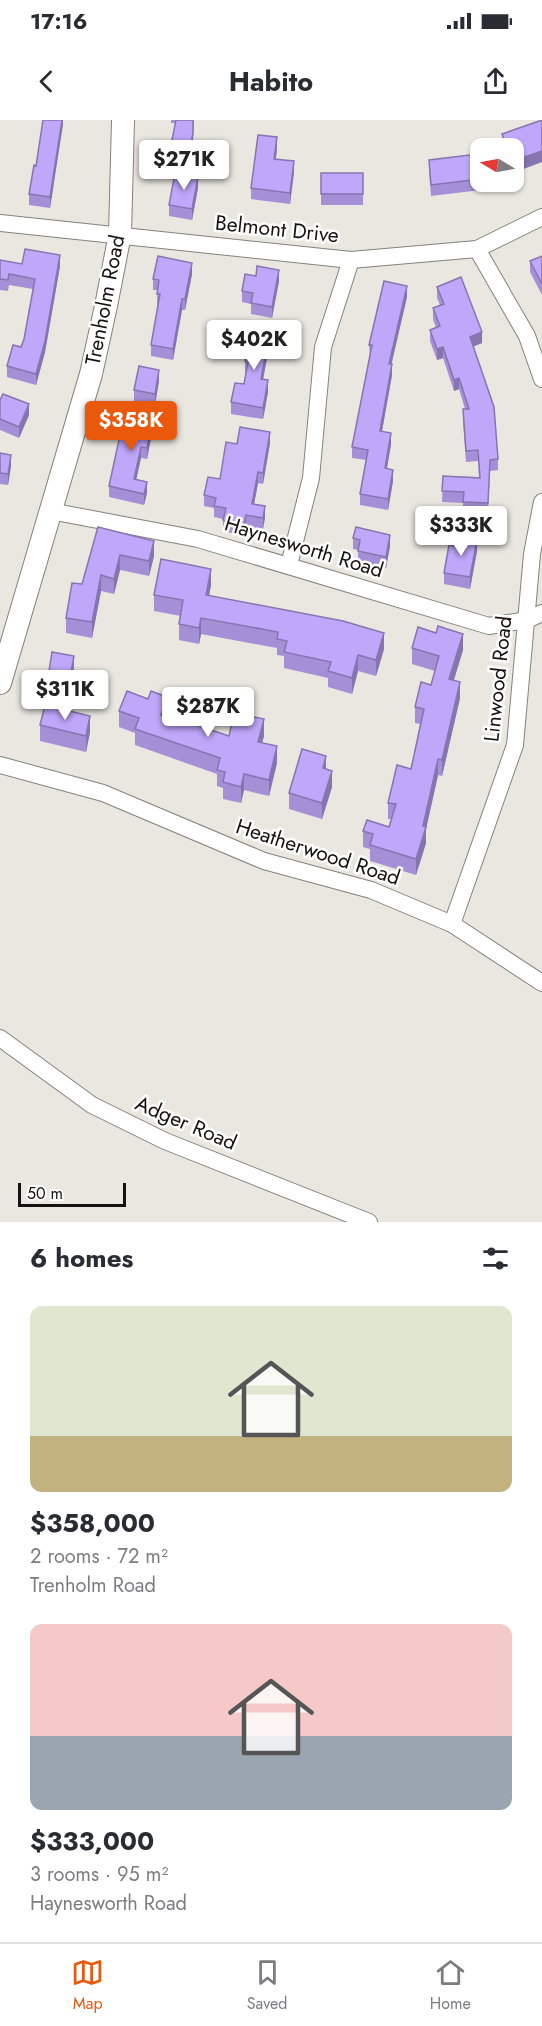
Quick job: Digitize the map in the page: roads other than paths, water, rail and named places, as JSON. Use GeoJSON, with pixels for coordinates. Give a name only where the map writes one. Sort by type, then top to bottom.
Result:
{"type":"FeatureCollection","features":[{"type":"Feature","properties":{"kind":"main road","name":"Trenholm Road"},"geometry":{"type":"LineString","coordinates":[[0,683],[91,374],[120,234],[123,120]]}},
{"type":"Feature","properties":{"kind":"street","name":"Belmont Drive"},"geometry":{"type":"LineString","coordinates":[[0,223],[351,260],[477,249],[542,218]]}},
{"type":"Feature","properties":{"kind":"street"},"geometry":{"type":"LineString","coordinates":[[477,249],[526,336],[542,379]]}},
{"type":"Feature","properties":{"kind":"street"},"geometry":{"type":"LineString","coordinates":[[290,565],[311,478],[323,347],[351,260]]}},
{"type":"Feature","properties":{"kind":"street","name":"Linwood Road"},"geometry":{"type":"LineString","coordinates":[[452,924],[515,745],[534,616],[532,554],[542,502]]}},
{"type":"Feature","properties":{"kind":"street","name":"Haynesworth Road"},"geometry":{"type":"LineString","coordinates":[[50,511],[198,539],[489,626],[534,616]]}},
{"type":"Feature","properties":{"kind":"street","name":"Heatherwood Road"},"geometry":{"type":"LineString","coordinates":[[0,765],[103,793],[264,861],[371,890],[452,924],[542,983]]}},
{"type":"Feature","properties":{"kind":"street","name":"Adger Road"},"geometry":{"type":"LineString","coordinates":[[0,1038],[92,1105],[165,1141],[369,1222]]}}]}
